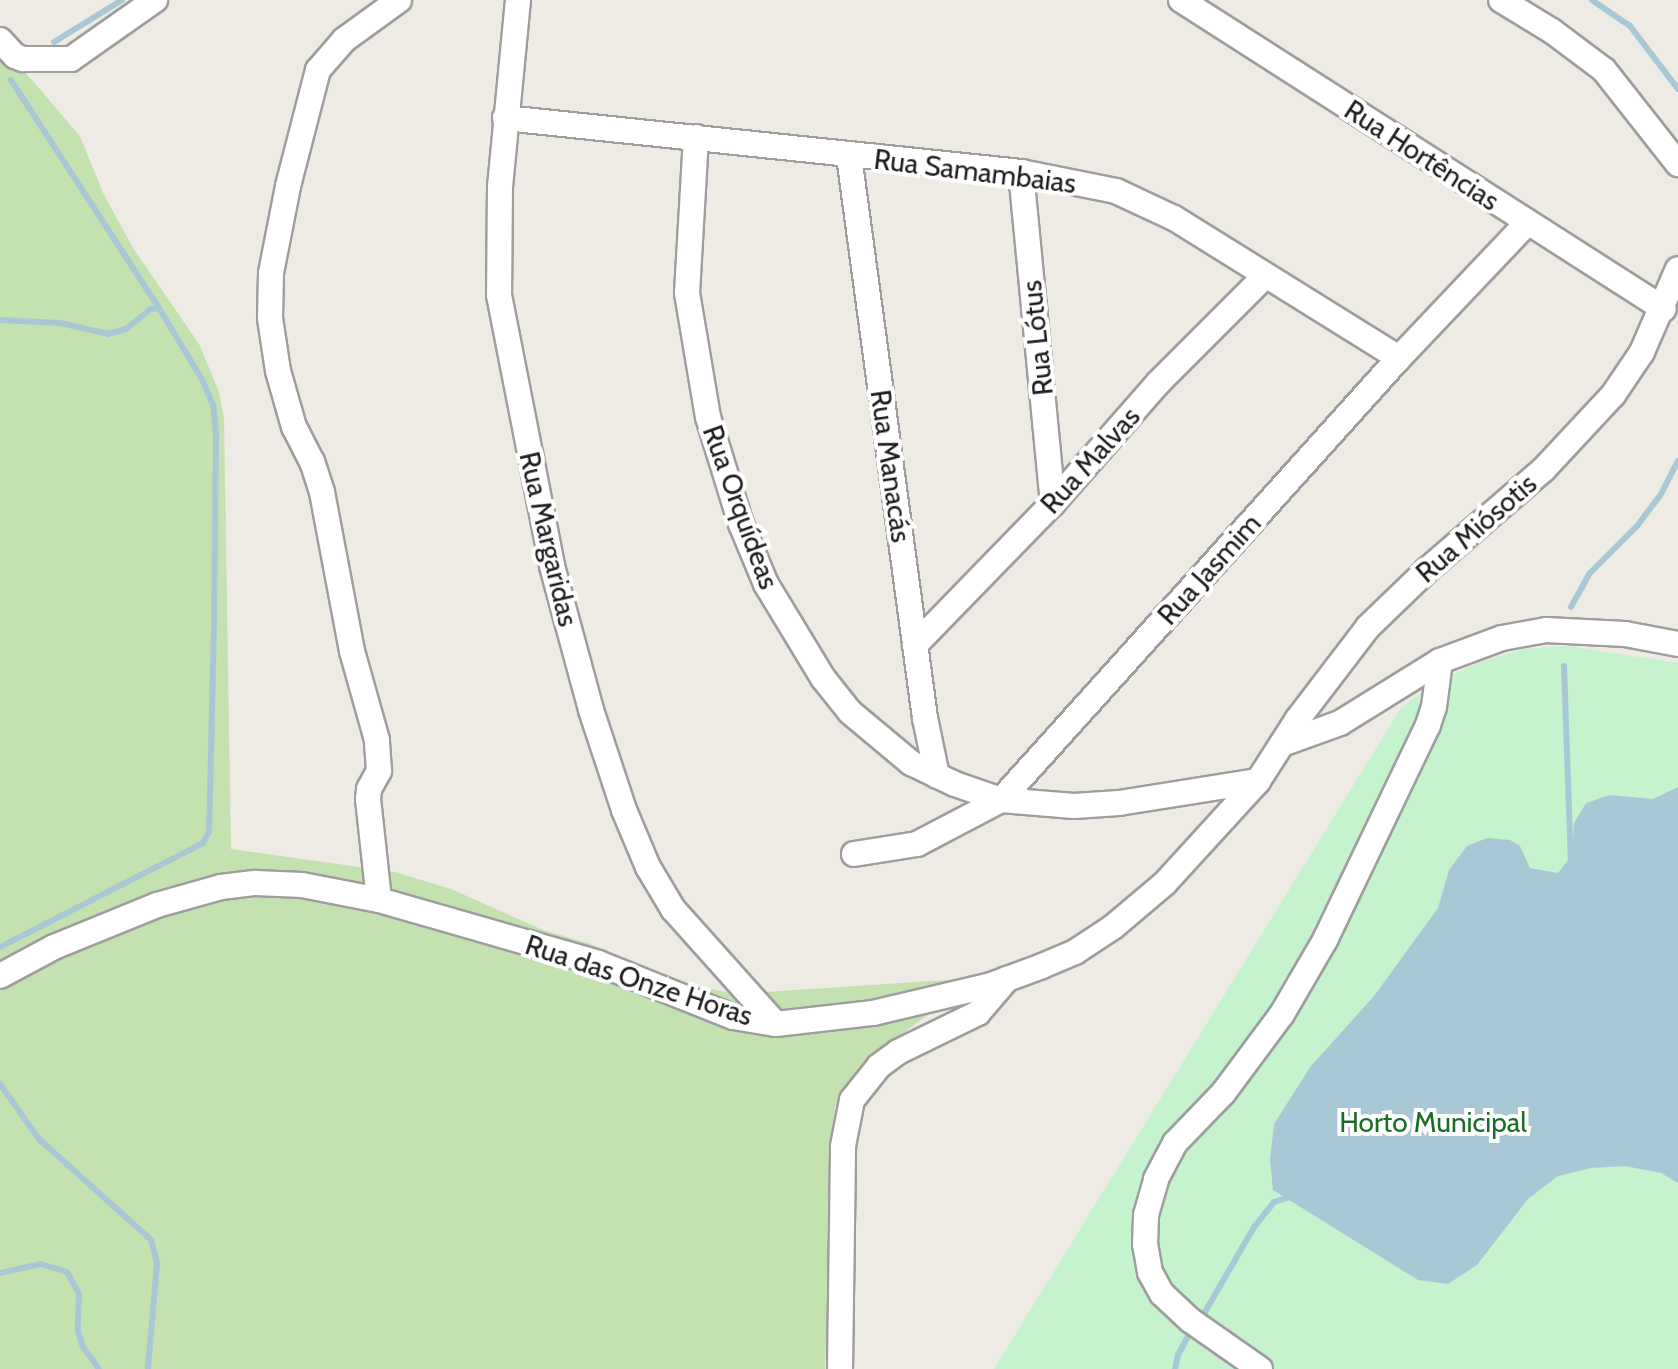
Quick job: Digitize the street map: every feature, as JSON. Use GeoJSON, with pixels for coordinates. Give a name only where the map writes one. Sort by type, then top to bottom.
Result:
{"type":"FeatureCollection","features":[{"type":"Feature","properties":{"kind":"street"},"geometry":{"type":"LineString","coordinates":[[1,42],[23,59],[71,59],[155,0]]}},
{"type":"Feature","properties":{"kind":"street"},"geometry":{"type":"LineString","coordinates":[[379,900],[368,799],[369,789],[379,771],[377,740],[352,651],[322,492],[312,462],[294,427],[278,371],[270,318],[271,273],[288,186],[318,70],[344,40],[399,0]]}},
{"type":"Feature","properties":{"kind":"street","name":"Rua Margaridas"},"geometry":{"type":"LineString","coordinates":[[518,0],[500,186],[499,295],[552,566],[591,710],[624,810],[664,895],[707,950],[776,1024]]}},
{"type":"Feature","properties":{"kind":"street","name":"Rua Hortências"},"geometry":{"type":"LineString","coordinates":[[1181,0],[1664,309]]}},
{"type":"Feature","properties":{"kind":"street"},"geometry":{"type":"LineString","coordinates":[[1501,0],[1552,31],[1604,70],[1678,164]]}},
{"type":"Feature","properties":{"kind":"street","name":"Rua Samambaias"},"geometry":{"type":"LineString","coordinates":[[505,118],[1021,172],[1116,191],[1144,202],[1399,358]]}},
{"type":"Feature","properties":{"kind":"street","name":"Rua Orquídeas"},"geometry":{"type":"LineString","coordinates":[[696,137],[687,293],[708,417],[741,524],[766,584],[823,678],[876,736],[911,763],[1001,800],[1074,806],[1119,803],[1258,781]]}},
{"type":"Feature","properties":{"kind":"street","name":"Rua Manacás"},"geometry":{"type":"LineString","coordinates":[[849,156],[915,645],[937,776]]}},
{"type":"Feature","properties":{"kind":"street","name":"Rua Lótus"},"geometry":{"type":"LineString","coordinates":[[1021,172],[1053,503]]}},
{"type":"Feature","properties":{"kind":"street","name":"Rua Jasmim"},"geometry":{"type":"LineString","coordinates":[[854,854],[917,844],[1001,800],[1399,358],[1527,223]]}},
{"type":"Feature","properties":{"kind":"street","name":"Rua Miósotis"},"geometry":{"type":"LineString","coordinates":[[1282,744],[1368,627],[1427,570],[1543,470],[1613,395],[1642,352],[1664,309],[1678,269]]}},
{"type":"Feature","properties":{"kind":"street","name":"Rua Malvas"},"geometry":{"type":"LineString","coordinates":[[915,645],[1053,503],[1158,383],[1265,276]]}},
{"type":"Feature","properties":{"kind":"street"},"geometry":{"type":"LineString","coordinates":[[1258,781],[1282,744],[1340,723],[1440,661],[1502,638],[1546,630],[1625,634],[1678,644]]}},
{"type":"Feature","properties":{"kind":"street"},"geometry":{"type":"LineString","coordinates":[[1260,1369],[1190,1320],[1162,1294],[1150,1272],[1145,1245],[1146,1215],[1156,1179],[1175,1143],[1224,1092],[1249,1059],[1282,1014],[1325,940],[1428,725],[1434,707],[1440,661]]}},
{"type":"Feature","properties":{"kind":"street","name":"Rua das Onze Horas"},"geometry":{"type":"LineString","coordinates":[[0,976],[54,947],[128,917],[221,887],[256,883],[302,885],[379,900],[598,963],[733,1017],[776,1024],[873,1013],[1007,979],[1075,952],[1113,927],[1165,883],[1258,781]]}},
{"type":"Feature","properties":{"kind":"street"},"geometry":{"type":"LineString","coordinates":[[840,1369],[843,1146],[852,1100],[879,1066],[898,1052],[978,1013],[1007,979]]}},
{"type":"Feature","properties":{"kind":"green space"},"geometry":{"type":"Polygon","coordinates":[[[0,43],[80,136],[103,193],[133,248],[199,344],[218,389],[224,417],[231,849],[395,872],[451,889],[543,930],[588,943],[681,982],[735,994],[977,978],[870,1058],[835,1107],[825,1369],[0,1369],[0,43]]]}},
{"type":"Feature","properties":{"kind":"green space","name":"Horto Municipal"},"geometry":{"type":"Polygon","coordinates":[[[1567,646],[1678,663],[1678,1369],[994,1369],[1401,708],[1437,681],[1479,663],[1522,649],[1567,646]]]}},
{"type":"Feature","properties":{"kind":"water"},"geometry":{"type":"Polygon","coordinates":[[[1678,787],[1678,1183],[1661,1173],[1625,1166],[1591,1168],[1558,1176],[1528,1199],[1477,1265],[1448,1284],[1418,1280],[1273,1190],[1270,1160],[1274,1124],[1311,1066],[1374,996],[1438,908],[1449,870],[1467,846],[1487,838],[1510,840],[1520,846],[1530,868],[1558,873],[1572,855],[1574,823],[1586,803],[1610,795],[1653,799],[1678,787]]]}},
{"type":"Feature","properties":{"kind":"waterway"},"geometry":{"type":"LineString","coordinates":[[54,42],[122,0]]}},
{"type":"Feature","properties":{"kind":"waterway"},"geometry":{"type":"LineString","coordinates":[[1592,0],[1630,26],[1678,89]]}},
{"type":"Feature","properties":{"kind":"waterway"},"geometry":{"type":"LineString","coordinates":[[0,947],[203,843],[209,832],[214,630],[216,432],[213,405],[203,381],[159,308],[11,80]]}},
{"type":"Feature","properties":{"kind":"waterway"},"geometry":{"type":"LineString","coordinates":[[0,320],[60,323],[108,334],[126,329],[151,309],[159,308]]}},
{"type":"Feature","properties":{"kind":"waterway"},"geometry":{"type":"LineString","coordinates":[[1571,607],[1589,574],[1637,526],[1660,496],[1678,461]]}},
{"type":"Feature","properties":{"kind":"waterway"},"geometry":{"type":"LineString","coordinates":[[1564,666],[1571,862]]}},
{"type":"Feature","properties":{"kind":"waterway"},"geometry":{"type":"LineString","coordinates":[[0,1084],[39,1139],[151,1240],[157,1263],[148,1369]]}},
{"type":"Feature","properties":{"kind":"waterway"},"geometry":{"type":"LineString","coordinates":[[1205,1312],[1254,1227],[1274,1202],[1293,1196]]}},
{"type":"Feature","properties":{"kind":"waterway"},"geometry":{"type":"LineString","coordinates":[[0,1273],[41,1264],[67,1272],[79,1294],[78,1331],[83,1347],[99,1369]]}},
{"type":"Feature","properties":{"kind":"waterway"},"geometry":{"type":"LineString","coordinates":[[1175,1369],[1187,1338]]}}]}
